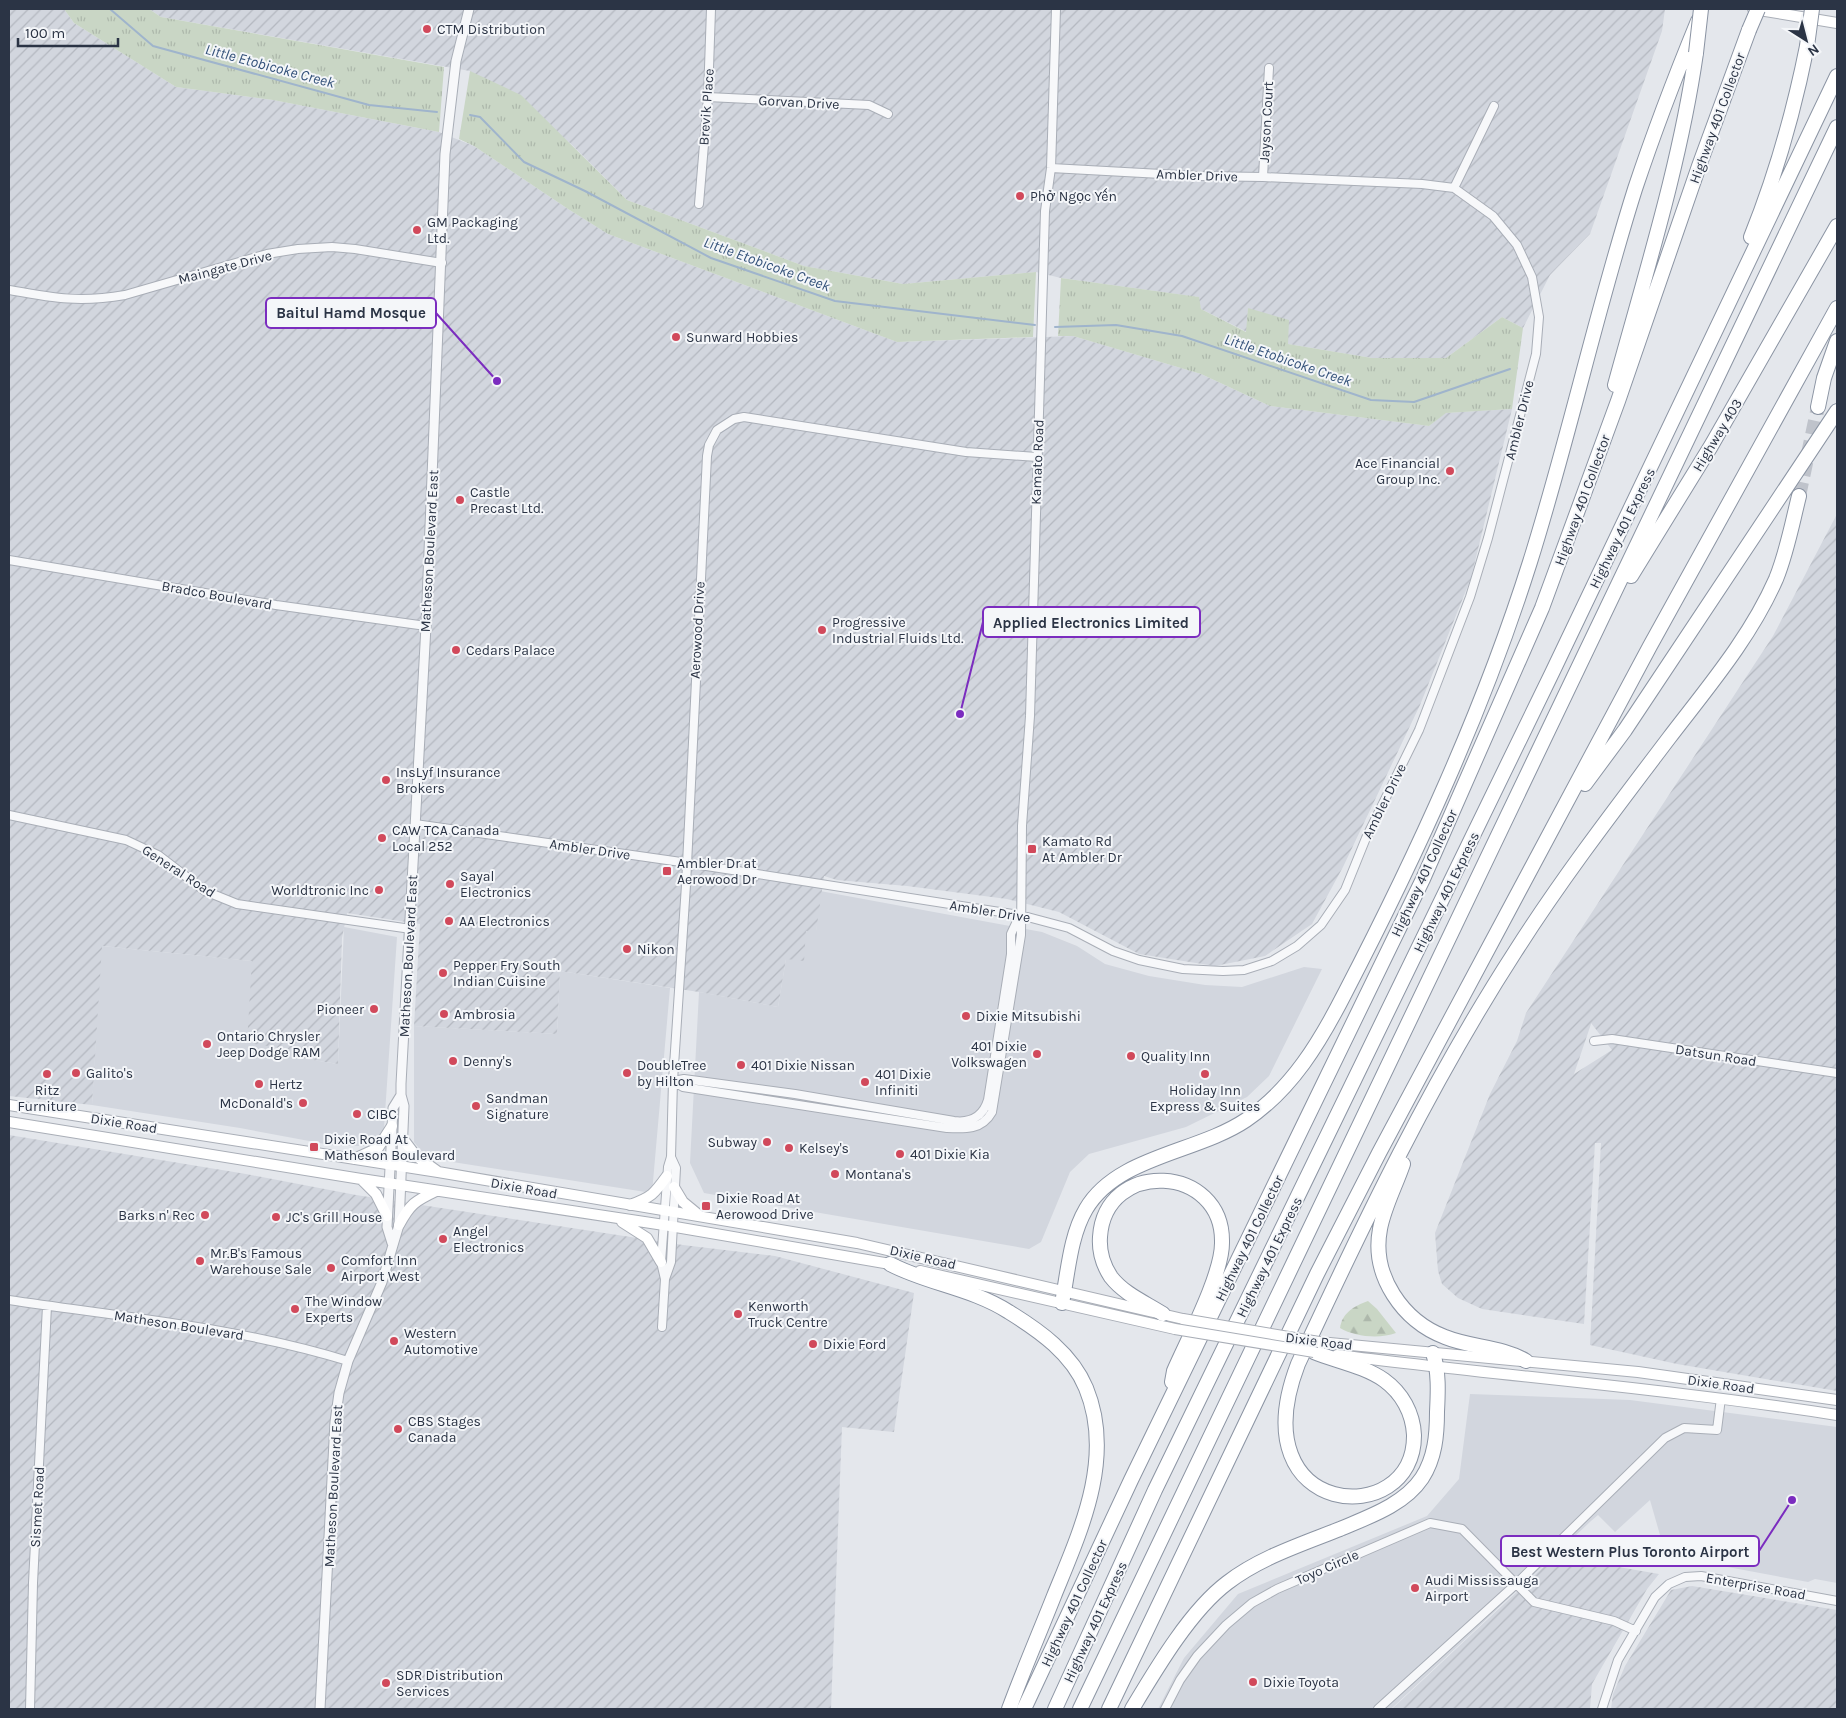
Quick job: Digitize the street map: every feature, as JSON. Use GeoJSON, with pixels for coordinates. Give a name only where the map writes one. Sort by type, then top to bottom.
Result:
{"type":"FeatureCollection","features":[{"type":"Feature","properties":{"kind":"highway"},"geometry":{"type":"LineString","coordinates":[[1063,1297],[1077,1228],[1086,1209],[1101,1189],[1118,1174],[1217,1136],[1244,1122],[1267,1105],[1294,1077],[1328,1024],[1411,862],[1440,799],[1506,636],[1533,550],[1635,191],[1663,106],[1702,9]]}},
{"type":"Feature","properties":{"kind":"highway"},"geometry":{"type":"LineString","coordinates":[[1594,465],[1667,191],[1686,111],[1702,9]]}},
{"type":"Feature","properties":{"kind":"highway","name":"Highway 401 Collector"},"geometry":{"type":"LineString","coordinates":[[1024,1709],[1169,1403],[1423,879],[1542,608],[1618,401],[1699,166],[1758,9]]}},
{"type":"Feature","properties":{"kind":"highway"},"geometry":{"type":"LineString","coordinates":[[1701,362],[1762,210],[1798,94],[1812,9]]}},
{"type":"Feature","properties":{"kind":"highway","name":"Highway 401 Express"},"geometry":{"type":"LineString","coordinates":[[1055,1709],[1156,1490],[1701,362],[1837,76]]}},
{"type":"Feature","properties":{"kind":"highway","name":"Highway 401 Express"},"geometry":{"type":"LineString","coordinates":[[1080,1709],[1837,127]]}},
{"type":"Feature","properties":{"kind":"highway","name":"Highway 403"},"geometry":{"type":"LineString","coordinates":[[1592,641],[1711,446],[1837,226]]}},
{"type":"Feature","properties":{"kind":"highway"},"geometry":{"type":"LineString","coordinates":[[1109,1709],[1317,1274],[1650,646],[1837,308]]}},
{"type":"Feature","properties":{"kind":"highway"},"geometry":{"type":"LineString","coordinates":[[1818,408],[1824,378],[1837,341]]}},
{"type":"Feature","properties":{"kind":"highway"},"geometry":{"type":"LineString","coordinates":[[1558,820],[1625,730],[1837,411]]}},
{"type":"Feature","properties":{"kind":"highway"},"geometry":{"type":"LineString","coordinates":[[1316,1347],[1375,1374],[1395,1389],[1408,1408],[1414,1433],[1412,1455],[1395,1479],[1378,1491],[1346,1497],[1319,1490],[1310,1484],[1295,1464],[1285,1432],[1286,1406],[1292,1379],[1324,1308],[1401,1152],[1434,1090],[1516,950],[1564,879],[1745,637],[1777,577],[1787,546],[1799,496]]}},
{"type":"Feature","properties":{"kind":"highway"},"geometry":{"type":"LineString","coordinates":[[1434,1090],[1408,1152],[1380,1229],[1380,1266],[1394,1298],[1417,1323],[1446,1338],[1513,1354],[1526,1361]]}},
{"type":"Feature","properties":{"kind":"highway"},"geometry":{"type":"LineString","coordinates":[[1163,1314],[1117,1284],[1107,1270],[1100,1248],[1101,1225],[1111,1205],[1132,1187],[1152,1180],[1178,1182],[1199,1194],[1215,1211],[1222,1235],[1222,1249],[1217,1271],[1174,1371],[1169,1403]]}},
{"type":"Feature","properties":{"kind":"highway"},"geometry":{"type":"LineString","coordinates":[[890,1264],[907,1273],[982,1297],[1040,1332],[1067,1358],[1086,1388],[1097,1424],[1096,1471],[1081,1529],[1009,1709]]}},
{"type":"Feature","properties":{"kind":"highway"},"geometry":{"type":"LineString","coordinates":[[1132,1709],[1176,1641],[1208,1600],[1227,1583],[1251,1567],[1382,1511],[1416,1484],[1431,1460],[1437,1432],[1438,1368],[1433,1352]]}},
{"type":"Feature","properties":{"kind":"main road"},"geometry":{"type":"LineString","coordinates":[[1753,9],[1837,23]]}},
{"type":"Feature","properties":{"kind":"main road","name":"Dixie Road"},"geometry":{"type":"LineString","coordinates":[[9,1105],[402,1168],[438,1172],[628,1206],[858,1242],[1175,1329],[1316,1347],[1433,1352],[1638,1372],[1837,1400]]}},
{"type":"Feature","properties":{"kind":"main road","name":"Dixie Road"},"geometry":{"type":"LineString","coordinates":[[9,1122],[436,1191],[668,1226],[890,1264],[1163,1314],[1316,1347],[1438,1368],[1624,1386],[1837,1415]]}},
{"type":"Feature","properties":{"kind":"main road"},"geometry":{"type":"LineString","coordinates":[[353,1160],[378,1148],[392,1126]]}},
{"type":"Feature","properties":{"kind":"main road"},"geometry":{"type":"LineString","coordinates":[[403,1139],[416,1156],[438,1172]]}},
{"type":"Feature","properties":{"kind":"main road"},"geometry":{"type":"LineString","coordinates":[[628,1206],[646,1200],[656,1193],[667,1176]]}},
{"type":"Feature","properties":{"kind":"main road"},"geometry":{"type":"LineString","coordinates":[[361,1179],[376,1194],[387,1216]]}},
{"type":"Feature","properties":{"kind":"main road"},"geometry":{"type":"LineString","coordinates":[[674,1187],[688,1208],[703,1218]]}},
{"type":"Feature","properties":{"kind":"main road"},"geometry":{"type":"LineString","coordinates":[[399,1225],[408,1208],[416,1200],[436,1191]]}},
{"type":"Feature","properties":{"kind":"main road"},"geometry":{"type":"LineString","coordinates":[[615,1219],[647,1238],[661,1262]]}},
{"type":"Feature","properties":{"kind":"street","name":"Matheson Boulevard East"},"geometry":{"type":"LineString","coordinates":[[320,1709],[333,1445],[339,1393],[348,1361],[382,1282],[392,1243],[399,1225],[404,1106],[400,1095],[411,929],[426,626],[445,154],[456,61],[470,9]]}},
{"type":"Feature","properties":{"kind":"street","name":"Brevik Place"},"geometry":{"type":"LineString","coordinates":[[699,204],[708,97],[711,9]]}},
{"type":"Feature","properties":{"kind":"street","name":"Kamato Road"},"geometry":{"type":"LineString","coordinates":[[673,1081],[684,1079],[786,1093],[954,1121],[973,1119],[983,1112],[988,1100],[1012,934],[1020,916],[1022,826],[1030,716],[1045,211],[1051,168],[1056,9]]}},
{"type":"Feature","properties":{"kind":"street","name":"Jayson Court"},"geometry":{"type":"LineString","coordinates":[[1263,176],[1269,68]]}},
{"type":"Feature","properties":{"kind":"street","name":"Gorvan Drive"},"geometry":{"type":"LineString","coordinates":[[708,97],[868,105],[888,114]]}},
{"type":"Feature","properties":{"kind":"street"},"geometry":{"type":"LineString","coordinates":[[1454,188],[1494,106]]}},
{"type":"Feature","properties":{"kind":"street","name":"Ambler Drive"},"geometry":{"type":"LineString","coordinates":[[415,824],[1020,916],[1069,928],[1113,951],[1139,960],[1184,969],[1223,971],[1258,966],[1282,956],[1308,938],[1336,905],[1419,730],[1470,597],[1488,539],[1536,354],[1539,305],[1527,263],[1518,245],[1493,216],[1454,188],[1422,184],[1263,176],[1198,176],[1051,168]]}},
{"type":"Feature","properties":{"kind":"street","name":"Maingate Drive"},"geometry":{"type":"LineString","coordinates":[[9,290],[67,300],[105,298],[125,295],[266,254],[306,248],[355,249],[442,263]]}},
{"type":"Feature","properties":{"kind":"street","name":"Aerowood Drive"},"geometry":{"type":"LineString","coordinates":[[669,1212],[667,1176],[671,1158],[673,1081],[687,864],[709,445],[717,430],[734,419],[744,417],[966,452],[1037,457]]}},
{"type":"Feature","properties":{"kind":"street","name":"Bradco Boulevard"},"geometry":{"type":"LineString","coordinates":[[9,560],[276,605],[426,626]]}},
{"type":"Feature","properties":{"kind":"street","name":"General Road"},"geometry":{"type":"LineString","coordinates":[[9,815],[126,840],[158,855],[205,891],[237,904],[411,929]]}},
{"type":"Feature","properties":{"kind":"street","name":"Datsun Road"},"geometry":{"type":"LineString","coordinates":[[1594,1041],[1612,1039],[1837,1073]]}},
{"type":"Feature","properties":{"kind":"street","name":"Matheson Boulevard East"},"geometry":{"type":"LineString","coordinates":[[392,1243],[387,1227],[387,1216],[393,1108],[400,1095]]}},
{"type":"Feature","properties":{"kind":"street","name":"Aerowood Drive"},"geometry":{"type":"LineString","coordinates":[[665,1279],[661,1262],[676,1168],[671,1158]]}},
{"type":"Feature","properties":{"kind":"street","name":"Aerowood Drive"},"geometry":{"type":"LineString","coordinates":[[662,1327],[665,1279],[671,1262],[668,1226]]}},
{"type":"Feature","properties":{"kind":"street","name":"Matheson Boulevard"},"geometry":{"type":"LineString","coordinates":[[9,1300],[244,1334],[348,1361]]}},
{"type":"Feature","properties":{"kind":"street","name":"Sismet Road"},"geometry":{"type":"LineString","coordinates":[[30,1709],[33,1584],[47,1306]]}},
{"type":"Feature","properties":{"kind":"street"},"geometry":{"type":"LineString","coordinates":[[1378,1709],[1515,1585],[1665,1438],[1684,1428],[1717,1430],[1721,1398]]}},
{"type":"Feature","properties":{"kind":"street","name":"Toyo Circle"},"geometry":{"type":"LineString","coordinates":[[1165,1709],[1180,1680],[1197,1656],[1226,1625],[1252,1603],[1277,1589],[1430,1523],[1462,1529],[1515,1585],[1534,1602],[1614,1621],[1636,1631]]}},
{"type":"Feature","properties":{"kind":"street","name":"Enterprise Road"},"geometry":{"type":"LineString","coordinates":[[1602,1709],[1618,1660],[1655,1597],[1669,1584],[1685,1577],[1701,1576],[1837,1600]]}},
{"type":"Feature","properties":{"kind":"shaded area"},"geometry":{"type":"Polygon","coordinates":[[[9,9],[64,9],[74,23],[176,87],[273,100],[439,132],[474,146],[608,234],[897,342],[1073,336],[1201,374],[1270,406],[1429,426],[1445,413],[1512,409],[1471,578],[1420,705],[1343,867],[1312,924],[1265,956],[1215,966],[1139,954],[1059,912],[1007,899],[907,886],[837,880],[824,876],[816,932],[806,931],[804,961],[786,959],[778,1007],[699,992],[560,971],[557,1034],[414,1026],[420,924],[347,913],[342,938],[338,1064],[281,1055],[282,1048],[247,1043],[252,961],[102,946],[92,1105],[9,1096],[9,9]]]}},
{"type":"Feature","properties":{"kind":"shaded area"},"geometry":{"type":"Polygon","coordinates":[[[149,9],[1665,9],[1662,31],[1590,234],[1550,275],[1523,328],[1502,317],[1446,358],[1372,358],[1288,344],[1248,308],[1247,332],[1201,309],[1198,297],[1061,278],[1036,272],[903,284],[804,266],[627,200],[570,143],[470,71],[161,17],[149,9]]]}},
{"type":"Feature","properties":{"kind":"shaded area"},"geometry":{"type":"Polygon","coordinates":[[[1837,514],[1837,1391],[1677,1364],[1590,1345],[1601,1143],[1595,1143],[1584,1324],[1482,1309],[1458,1298],[1442,1284],[1438,1271],[1435,1233],[1490,1094],[1517,1041],[1526,1013],[1773,636],[1837,514]],[[1591,1023],[1574,1074],[1612,1050],[1591,1023]]]}},
{"type":"Feature","properties":{"kind":"shaded area"},"geometry":{"type":"Polygon","coordinates":[[[820,891],[1042,932],[1077,946],[1105,964],[1149,976],[1205,985],[1242,987],[1304,967],[1322,969],[1269,1076],[1247,1097],[1186,1127],[1089,1154],[1070,1172],[1041,1242],[1029,1249],[704,1193],[690,1163],[699,992],[778,1007],[786,959],[806,930],[816,931],[820,891]]]}},
{"type":"Feature","properties":{"kind":"shaded area"},"geometry":{"type":"Polygon","coordinates":[[[344,927],[397,937],[384,1128],[383,1135],[371,1146],[336,1146],[240,1128],[92,1105],[101,946],[252,961],[282,1048],[281,1055],[338,1064],[344,927]]]}},
{"type":"Feature","properties":{"kind":"shaded area"},"geometry":{"type":"Polygon","coordinates":[[[560,971],[670,988],[652,1193],[427,1158],[414,1142],[414,1026],[557,1034],[560,971]]]}},
{"type":"Feature","properties":{"kind":"shaded area"},"geometry":{"type":"Polygon","coordinates":[[[9,1135],[246,1174],[356,1195],[683,1245],[775,1256],[914,1293],[894,1432],[842,1427],[831,1709],[9,1709],[9,1135]]]}},
{"type":"Feature","properties":{"kind":"shaded area"},"geometry":{"type":"Polygon","coordinates":[[[1470,1394],[1630,1400],[1837,1427],[1837,1583],[1815,1579],[1808,1582],[1701,1562],[1668,1563],[1650,1500],[1615,1532],[1598,1515],[1391,1709],[1158,1709],[1184,1658],[1238,1594],[1427,1516],[1459,1479],[1470,1394]]]}},
{"type":"Feature","properties":{"kind":"shaded area"},"geometry":{"type":"Polygon","coordinates":[[[1555,1556],[1659,1574],[1647,1589],[1592,1684],[1590,1709],[1392,1709],[1555,1556]]]}},
{"type":"Feature","properties":{"kind":"shaded area"},"geometry":{"type":"Polygon","coordinates":[[[1692,1586],[1837,1610],[1837,1709],[1611,1709],[1613,1694],[1625,1666],[1671,1590],[1692,1586]]]}},
{"type":"Feature","properties":{"kind":"green space"},"geometry":{"type":"Polygon","coordinates":[[[64,9],[149,9],[161,17],[444,67],[439,132],[273,100],[176,87],[74,23],[64,9]]]}},
{"type":"Feature","properties":{"kind":"green space"},"geometry":{"type":"Polygon","coordinates":[[[470,71],[521,95],[627,200],[804,266],[903,284],[1036,272],[1033,337],[897,342],[608,234],[474,146],[459,139],[470,71]]]}},
{"type":"Feature","properties":{"kind":"green space"},"geometry":{"type":"Polygon","coordinates":[[[1061,278],[1199,297],[1201,309],[1246,332],[1248,308],[1289,320],[1288,344],[1372,358],[1446,358],[1502,317],[1523,328],[1512,409],[1446,413],[1429,426],[1270,406],[1201,374],[1073,336],[1058,336],[1061,278]]]}},
{"type":"Feature","properties":{"kind":"green space"},"geometry":{"type":"Polygon","coordinates":[[[1368,1301],[1377,1309],[1396,1333],[1383,1336],[1368,1336],[1340,1328],[1346,1314],[1358,1305],[1368,1301]]]}},
{"type":"Feature","properties":{"kind":"waterway","name":"Little Etobicoke Creek"},"geometry":{"type":"LineString","coordinates":[[110,9],[153,46],[369,105],[437,112]]}},
{"type":"Feature","properties":{"kind":"waterway","name":"Little Etobicoke Creek"},"geometry":{"type":"LineString","coordinates":[[470,115],[480,117],[524,162],[585,191],[711,258],[835,301],[1035,325]]}},
{"type":"Feature","properties":{"kind":"waterway","name":"Little Etobicoke Creek"},"geometry":{"type":"LineString","coordinates":[[1055,327],[1116,325],[1182,336],[1371,400],[1414,402],[1510,369]]}},
{"type":"Feature","properties":{"kind":"tunnel"},"geometry":{"type":"LineString","coordinates":[[1799,496],[1818,407]]}},
{"type":"Feature","properties":{"kind":"place","name":"CTM Distribution"},"geometry":{"type":"Point","coordinates":[427,29]}},
{"type":"Feature","properties":{"kind":"place","name":"Phở Ngọc Yến"},"geometry":{"type":"Point","coordinates":[1020,196]}},
{"type":"Feature","properties":{"kind":"place","name":"GM Packaging Ltd."},"geometry":{"type":"Point","coordinates":[417,230]}},
{"type":"Feature","properties":{"kind":"place","name":"Sunward Hobbies"},"geometry":{"type":"Point","coordinates":[676,337]}},
{"type":"Feature","properties":{"kind":"place","name":"Baitul Hamd Mosque"},"geometry":{"type":"Point","coordinates":[497,381]}},
{"type":"Feature","properties":{"kind":"place","name":"Ace Financial Group Inc."},"geometry":{"type":"Point","coordinates":[1450,471]}},
{"type":"Feature","properties":{"kind":"place","name":"Castle Precast Ltd."},"geometry":{"type":"Point","coordinates":[460,500]}},
{"type":"Feature","properties":{"kind":"place","name":"Progressive Industrial Fluids Ltd."},"geometry":{"type":"Point","coordinates":[822,630]}},
{"type":"Feature","properties":{"kind":"place","name":"Cedars Palace"},"geometry":{"type":"Point","coordinates":[456,650]}},
{"type":"Feature","properties":{"kind":"place","name":"Applied Electronics Limited"},"geometry":{"type":"Point","coordinates":[960,714]}},
{"type":"Feature","properties":{"kind":"place","name":"InsLyf Insurance Brokers"},"geometry":{"type":"Point","coordinates":[386,780]}},
{"type":"Feature","properties":{"kind":"place","name":"CAW TCA Canada Local 252"},"geometry":{"type":"Point","coordinates":[382,838]}},
{"type":"Feature","properties":{"kind":"place","name":"Kamato Rd At Ambler Dr"},"geometry":{"type":"Point","coordinates":[1032,849]}},
{"type":"Feature","properties":{"kind":"place","name":"Ambler Dr at Aerowood Dr"},"geometry":{"type":"Point","coordinates":[667,871]}},
{"type":"Feature","properties":{"kind":"place","name":"Sayal Electronics"},"geometry":{"type":"Point","coordinates":[450,884]}},
{"type":"Feature","properties":{"kind":"place","name":"Worldtronic Inc"},"geometry":{"type":"Point","coordinates":[379,890]}},
{"type":"Feature","properties":{"kind":"place","name":"AA Electronics"},"geometry":{"type":"Point","coordinates":[449,921]}},
{"type":"Feature","properties":{"kind":"place","name":"Nikon"},"geometry":{"type":"Point","coordinates":[627,949]}},
{"type":"Feature","properties":{"kind":"place","name":"Pepper Fry South Indian Cuisine"},"geometry":{"type":"Point","coordinates":[443,973]}},
{"type":"Feature","properties":{"kind":"place","name":"Pioneer"},"geometry":{"type":"Point","coordinates":[374,1009]}},
{"type":"Feature","properties":{"kind":"place","name":"Ambrosia"},"geometry":{"type":"Point","coordinates":[444,1014]}},
{"type":"Feature","properties":{"kind":"place","name":"Dixie Mitsubishi"},"geometry":{"type":"Point","coordinates":[966,1016]}},
{"type":"Feature","properties":{"kind":"place","name":"Ontario Chrysler Jeep Dodge RAM"},"geometry":{"type":"Point","coordinates":[207,1044]}},
{"type":"Feature","properties":{"kind":"place","name":"401 Dixie Volkswagen"},"geometry":{"type":"Point","coordinates":[1037,1054]}},
{"type":"Feature","properties":{"kind":"place","name":"Quality Inn"},"geometry":{"type":"Point","coordinates":[1131,1056]}},
{"type":"Feature","properties":{"kind":"place","name":"Denny's"},"geometry":{"type":"Point","coordinates":[453,1061]}},
{"type":"Feature","properties":{"kind":"place","name":"401 Dixie Nissan"},"geometry":{"type":"Point","coordinates":[741,1065]}},
{"type":"Feature","properties":{"kind":"place","name":"Galito's"},"geometry":{"type":"Point","coordinates":[76,1073]}},
{"type":"Feature","properties":{"kind":"place","name":"DoubleTree by Hilton"},"geometry":{"type":"Point","coordinates":[627,1073]}},
{"type":"Feature","properties":{"kind":"place","name":"Ritz Furniture"},"geometry":{"type":"Point","coordinates":[47,1074]}},
{"type":"Feature","properties":{"kind":"place","name":"Holiday Inn Express & Suites"},"geometry":{"type":"Point","coordinates":[1205,1074]}},
{"type":"Feature","properties":{"kind":"place","name":"401 Dixie Infiniti"},"geometry":{"type":"Point","coordinates":[865,1082]}},
{"type":"Feature","properties":{"kind":"place","name":"Hertz"},"geometry":{"type":"Point","coordinates":[259,1084]}},
{"type":"Feature","properties":{"kind":"place","name":"McDonald's"},"geometry":{"type":"Point","coordinates":[303,1103]}},
{"type":"Feature","properties":{"kind":"place","name":"Sandman Signature"},"geometry":{"type":"Point","coordinates":[476,1106]}},
{"type":"Feature","properties":{"kind":"place","name":"CIBC"},"geometry":{"type":"Point","coordinates":[357,1114]}},
{"type":"Feature","properties":{"kind":"place","name":"Subway"},"geometry":{"type":"Point","coordinates":[767,1142]}},
{"type":"Feature","properties":{"kind":"place","name":"Dixie Road At Matheson Boulevard"},"geometry":{"type":"Point","coordinates":[314,1147]}},
{"type":"Feature","properties":{"kind":"place","name":"Kelsey's"},"geometry":{"type":"Point","coordinates":[789,1148]}},
{"type":"Feature","properties":{"kind":"place","name":"401 Dixie Kia"},"geometry":{"type":"Point","coordinates":[900,1154]}},
{"type":"Feature","properties":{"kind":"place","name":"Montana's"},"geometry":{"type":"Point","coordinates":[835,1174]}},
{"type":"Feature","properties":{"kind":"place","name":"Dixie Road At Aerowood Drive"},"geometry":{"type":"Point","coordinates":[706,1206]}},
{"type":"Feature","properties":{"kind":"place","name":"Barks n' Rec"},"geometry":{"type":"Point","coordinates":[205,1215]}},
{"type":"Feature","properties":{"kind":"place","name":"JC's Grill House"},"geometry":{"type":"Point","coordinates":[276,1217]}},
{"type":"Feature","properties":{"kind":"place","name":"Angel Electronics"},"geometry":{"type":"Point","coordinates":[443,1239]}},
{"type":"Feature","properties":{"kind":"place","name":"Mr.B's Famous Warehouse Sale"},"geometry":{"type":"Point","coordinates":[200,1261]}},
{"type":"Feature","properties":{"kind":"place","name":"Comfort Inn Airport West"},"geometry":{"type":"Point","coordinates":[331,1268]}},
{"type":"Feature","properties":{"kind":"place","name":"The Window Experts"},"geometry":{"type":"Point","coordinates":[295,1309]}},
{"type":"Feature","properties":{"kind":"place","name":"Kenworth Truck Centre"},"geometry":{"type":"Point","coordinates":[738,1314]}},
{"type":"Feature","properties":{"kind":"place","name":"Western Automotive"},"geometry":{"type":"Point","coordinates":[394,1341]}},
{"type":"Feature","properties":{"kind":"place","name":"Dixie Ford"},"geometry":{"type":"Point","coordinates":[813,1344]}},
{"type":"Feature","properties":{"kind":"place","name":"CBS Stages Canada"},"geometry":{"type":"Point","coordinates":[398,1429]}},
{"type":"Feature","properties":{"kind":"place","name":"Best Western Plus Toronto Airport"},"geometry":{"type":"Point","coordinates":[1792,1500]}},
{"type":"Feature","properties":{"kind":"place","name":"Audi Mississauga Airport"},"geometry":{"type":"Point","coordinates":[1415,1588]}},
{"type":"Feature","properties":{"kind":"place","name":"Dixie Toyota"},"geometry":{"type":"Point","coordinates":[1253,1682]}},
{"type":"Feature","properties":{"kind":"place","name":"SDR Distribution Services"},"geometry":{"type":"Point","coordinates":[386,1683]}}]}
